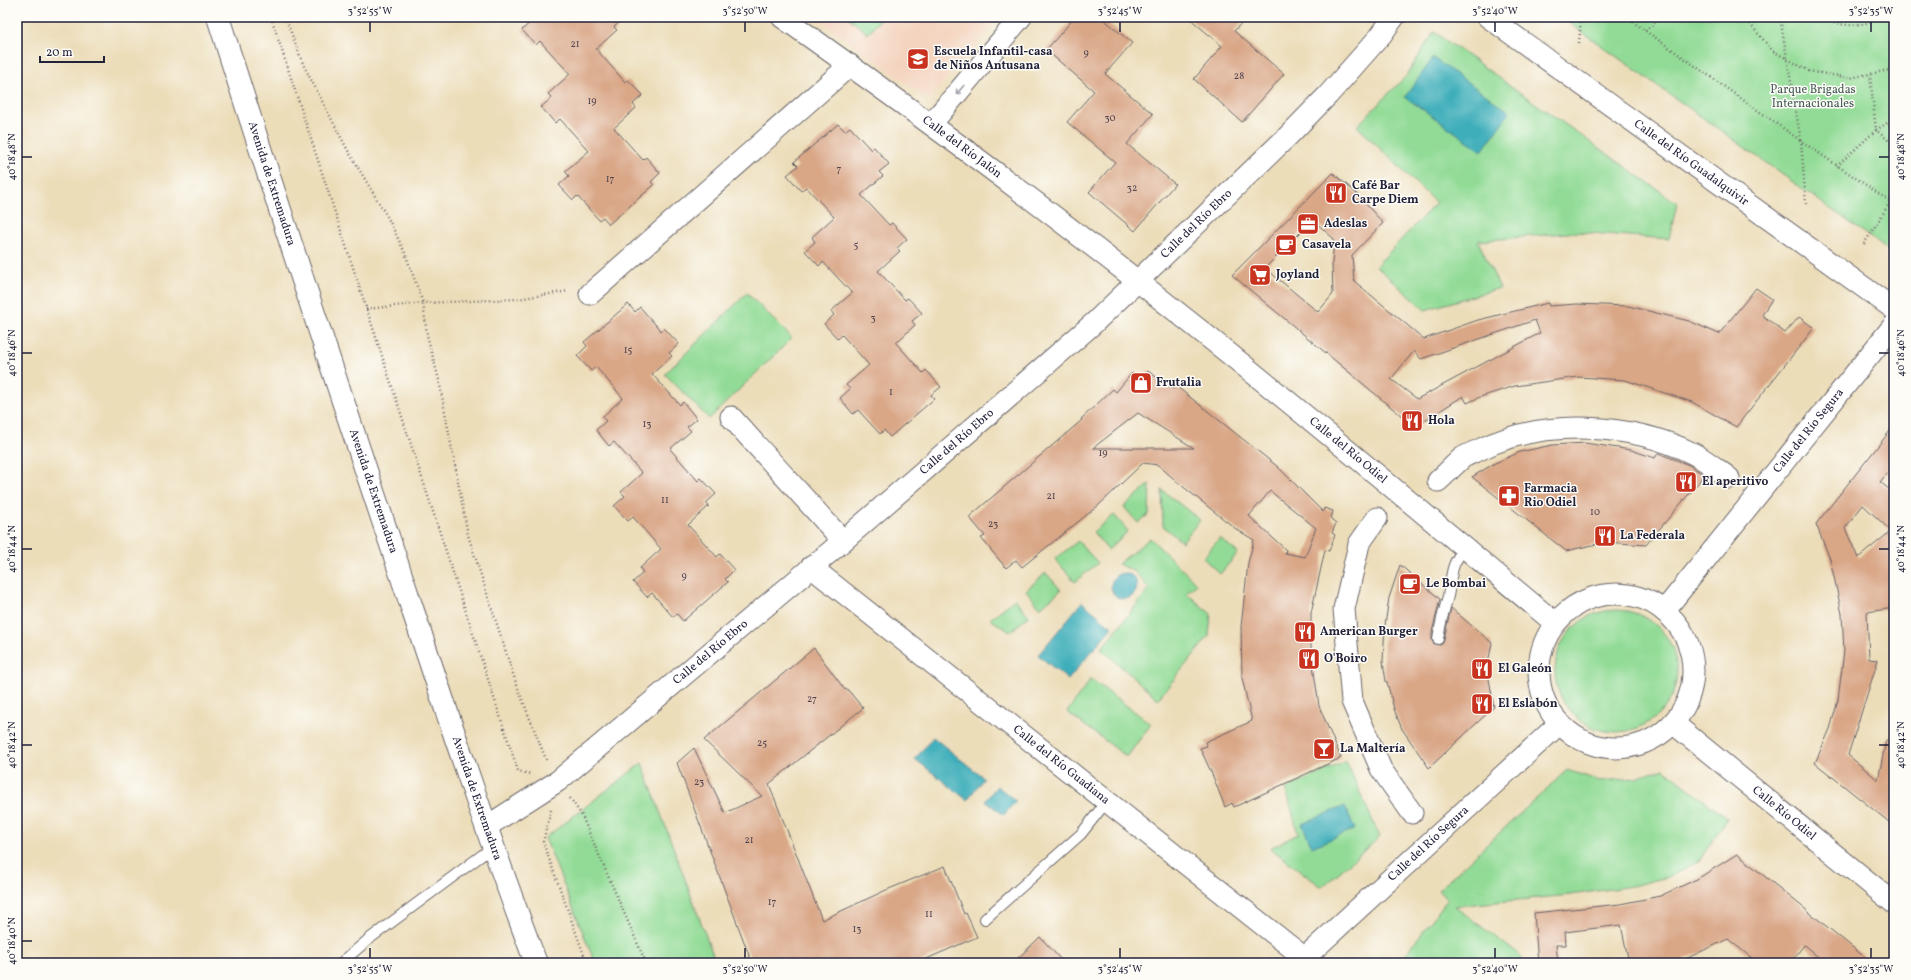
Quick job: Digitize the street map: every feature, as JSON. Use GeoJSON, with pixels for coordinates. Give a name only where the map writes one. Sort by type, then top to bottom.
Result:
{"type":"FeatureCollection","features":[{"type":"Feature","properties":{"kind":"street","name":"Avenida de Extremadura"},"geometry":{"type":"LineString","coordinates":[[218,17],[268,175],[489,837],[536,963]]}},
{"type":"Feature","properties":{"kind":"street","name":"Calle del Río Jalón"},"geometry":{"type":"LineString","coordinates":[[782,17],[932,123],[1138,282]]}},
{"type":"Feature","properties":{"kind":"street"},"geometry":{"type":"LineString","coordinates":[[932,123],[1021,17]]}},
{"type":"Feature","properties":{"kind":"street","name":"Calle del Río Ebro"},"geometry":{"type":"LineString","coordinates":[[489,837],[558,781],[843,540],[1094,323],[1236,187],[1323,100],[1381,35],[1394,17]]}},
{"type":"Feature","properties":{"kind":"street","name":"Calle del Río Guadalquivir"},"geometry":{"type":"LineString","coordinates":[[1488,17],[1894,309]]}},
{"type":"Feature","properties":{"kind":"street"},"geometry":{"type":"LineString","coordinates":[[595,290],[850,65]]}},
{"type":"Feature","properties":{"kind":"street","name":"Calle del Río Odiel"},"geometry":{"type":"LineString","coordinates":[[1138,282],[1196,327],[1465,546],[1555,623]]}},
{"type":"Feature","properties":{"kind":"street","name":"Calle del Río Segura"},"geometry":{"type":"LineString","coordinates":[[1664,611],[1894,325]]}},
{"type":"Feature","properties":{"kind":"street"},"geometry":{"type":"LineString","coordinates":[[731,417],[843,540]]}},
{"type":"Feature","properties":{"kind":"street"},"geometry":{"type":"LineString","coordinates":[[1438,481],[1463,458],[1496,442],[1535,432],[1577,428],[1616,430],[1654,438],[1695,454],[1729,478]]}},
{"type":"Feature","properties":{"kind":"street"},"geometry":{"type":"LineString","coordinates":[[1377,518],[1359,544],[1344,609],[1352,701],[1381,769],[1412,813]]}},
{"type":"Feature","properties":{"kind":"street","name":"Calle del Río Guadiana"},"geometry":{"type":"LineString","coordinates":[[811,567],[1107,801],[1304,961]]}},
{"type":"Feature","properties":{"kind":"street"},"geometry":{"type":"LineString","coordinates":[[1621,594],[1649,601],[1664,611],[1680,628],[1692,656],[1693,682],[1688,700],[1673,723],[1653,739],[1632,747],[1602,748],[1576,738],[1559,724],[1542,696],[1538,664],[1543,644],[1555,623],[1574,606],[1596,596],[1621,594]]}},
{"type":"Feature","properties":{"kind":"street","name":"Calle Río Odiel"},"geometry":{"type":"LineString","coordinates":[[1673,723],[1894,902]]}},
{"type":"Feature","properties":{"kind":"street","name":"Calle del Río Segura"},"geometry":{"type":"LineString","coordinates":[[1304,961],[1559,724]]}},
{"type":"Feature","properties":{"kind":"lane"},"geometry":{"type":"LineString","coordinates":[[1438,639],[1440,618],[1448,595],[1451,571],[1456,559],[1465,546]]}},
{"type":"Feature","properties":{"kind":"lane"},"geometry":{"type":"LineString","coordinates":[[986,919],[1081,834],[1107,801]]}},
{"type":"Feature","properties":{"kind":"lane"},"geometry":{"type":"LineString","coordinates":[[341,963],[489,837]]}},
{"type":"Feature","properties":{"kind":"path"},"geometry":{"type":"LineString","coordinates":[[271,17],[518,771],[558,781]]}},
{"type":"Feature","properties":{"kind":"path"},"geometry":{"type":"LineString","coordinates":[[286,17],[304,66],[347,149],[388,218],[405,253],[423,303],[468,535],[517,686],[545,758],[558,781],[582,814],[646,963]]}},
{"type":"Feature","properties":{"kind":"path"},"geometry":{"type":"LineString","coordinates":[[1579,43],[1581,17]]}},
{"type":"Feature","properties":{"kind":"path"},"geometry":{"type":"LineString","coordinates":[[1626,17],[1801,141],[1894,204]]}},
{"type":"Feature","properties":{"kind":"path"},"geometry":{"type":"LineString","coordinates":[[1645,30],[1663,17]]}},
{"type":"Feature","properties":{"kind":"path"},"geometry":{"type":"LineString","coordinates":[[1712,17],[1749,23]]}},
{"type":"Feature","properties":{"kind":"path"},"geometry":{"type":"LineString","coordinates":[[1746,17],[1749,23],[1773,51],[1809,71],[1850,78],[1894,69]]}},
{"type":"Feature","properties":{"kind":"path"},"geometry":{"type":"LineString","coordinates":[[1780,17],[1801,141],[1806,204]]}},
{"type":"Feature","properties":{"kind":"path"},"geometry":{"type":"LineString","coordinates":[[1819,17],[1827,22],[1850,26],[1873,21],[1880,17]]}},
{"type":"Feature","properties":{"kind":"path"},"geometry":{"type":"LineString","coordinates":[[1870,75],[1876,130],[1894,146]]}},
{"type":"Feature","properties":{"kind":"path"},"geometry":{"type":"LineString","coordinates":[[1837,166],[1876,130],[1894,119]]}},
{"type":"Feature","properties":{"kind":"path"},"geometry":{"type":"LineString","coordinates":[[1864,244],[1894,196]]}},
{"type":"Feature","properties":{"kind":"path"},"geometry":{"type":"LineString","coordinates":[[366,309],[423,303],[517,299],[595,290]]}},
{"type":"Feature","properties":{"kind":"path"},"geometry":{"type":"LineString","coordinates":[[558,781],[543,842],[587,963]]}},
{"type":"Feature","properties":{"kind":"shaded area","name":"Escuela Infantil-casa de Niños Antusana"},"geometry":{"type":"Polygon","coordinates":[[[815,17],[1000,17],[929,100],[815,17]]]}},
{"type":"Feature","properties":{"kind":"green space"},"geometry":{"type":"Polygon","coordinates":[[[848,17],[882,17],[868,34],[848,17]]]}},
{"type":"Feature","properties":{"kind":"green space","name":"Parque Brigadas Internacionales"},"geometry":{"type":"Polygon","coordinates":[[[1561,17],[1894,17],[1894,254],[1561,17]]]}},
{"type":"Feature","properties":{"kind":"green space"},"geometry":{"type":"Polygon","coordinates":[[[1434,32],[1677,203],[1669,239],[1577,232],[1478,241],[1500,288],[1425,310],[1376,266],[1436,203],[1357,126],[1406,76],[1434,32]]]}},
{"type":"Feature","properties":{"kind":"green space"},"geometry":{"type":"Polygon","coordinates":[[[747,293],[792,338],[709,419],[665,374],[747,293]]]}},
{"type":"Feature","properties":{"kind":"green space"},"geometry":{"type":"Polygon","coordinates":[[[1150,484],[1149,514],[1138,523],[1124,507],[1150,484]]]}},
{"type":"Feature","properties":{"kind":"green space"},"geometry":{"type":"Polygon","coordinates":[[[1162,490],[1200,520],[1182,542],[1163,526],[1162,490]]]}},
{"type":"Feature","properties":{"kind":"green space"},"geometry":{"type":"Polygon","coordinates":[[[1114,515],[1128,531],[1108,550],[1093,532],[1114,515]]]}},
{"type":"Feature","properties":{"kind":"green space"},"geometry":{"type":"Polygon","coordinates":[[[1150,538],[1197,584],[1186,593],[1211,614],[1209,636],[1158,699],[1101,649],[1149,589],[1135,572],[1118,564],[1150,538]]]}},
{"type":"Feature","properties":{"kind":"green space"},"geometry":{"type":"Polygon","coordinates":[[[1220,538],[1238,553],[1220,574],[1203,558],[1220,538]]]}},
{"type":"Feature","properties":{"kind":"green space"},"geometry":{"type":"Polygon","coordinates":[[[1078,541],[1098,563],[1075,582],[1055,559],[1078,541]]]}},
{"type":"Feature","properties":{"kind":"green space"},"geometry":{"type":"Polygon","coordinates":[[[1046,573],[1061,590],[1040,608],[1026,590],[1046,573]]]}},
{"type":"Feature","properties":{"kind":"green space"},"geometry":{"type":"Polygon","coordinates":[[[1015,599],[1029,616],[1010,632],[990,619],[1015,599]]]}},
{"type":"Feature","properties":{"kind":"green space"},"geometry":{"type":"Polygon","coordinates":[[[1616,610],[1628,611],[1639,615],[1650,620],[1659,628],[1667,637],[1672,648],[1676,659],[1676,683],[1672,694],[1667,705],[1659,714],[1650,722],[1639,727],[1628,731],[1616,732],[1604,731],[1593,727],[1582,722],[1573,714],[1565,705],[1560,694],[1556,683],[1555,671],[1556,659],[1560,648],[1565,637],[1573,628],[1582,620],[1593,615],[1604,611],[1616,610]]]}},
{"type":"Feature","properties":{"kind":"green space"},"geometry":{"type":"Polygon","coordinates":[[[1091,679],[1151,724],[1127,757],[1067,712],[1091,679]]]}},
{"type":"Feature","properties":{"kind":"green space"},"geometry":{"type":"Polygon","coordinates":[[[1346,761],[1380,837],[1322,887],[1270,848],[1298,834],[1286,789],[1346,761]]]}},
{"type":"Feature","properties":{"kind":"green space"},"geometry":{"type":"Polygon","coordinates":[[[642,763],[716,963],[595,963],[545,838],[642,763]]]}},
{"type":"Feature","properties":{"kind":"green space"},"geometry":{"type":"Polygon","coordinates":[[[1664,769],[1727,818],[1699,861],[1671,876],[1632,886],[1570,895],[1454,906],[1522,957],[1522,963],[1399,963],[1447,900],[1438,890],[1567,770],[1600,781],[1635,778],[1664,769]]]}},
{"type":"Feature","properties":{"kind":"water"},"geometry":{"type":"Polygon","coordinates":[[[1433,58],[1510,112],[1482,151],[1405,97],[1433,58]]]}},
{"type":"Feature","properties":{"kind":"water"},"geometry":{"type":"Polygon","coordinates":[[[1124,573],[1133,577],[1137,586],[1133,595],[1124,599],[1115,595],[1111,586],[1115,577],[1124,573]]]}},
{"type":"Feature","properties":{"kind":"water"},"geometry":{"type":"Polygon","coordinates":[[[1082,602],[1112,627],[1068,680],[1038,655],[1082,602]]]}},
{"type":"Feature","properties":{"kind":"water"},"geometry":{"type":"Polygon","coordinates":[[[933,737],[984,778],[967,800],[915,759],[933,737]]]}},
{"type":"Feature","properties":{"kind":"water"},"geometry":{"type":"Polygon","coordinates":[[[997,786],[1016,801],[1004,815],[985,801],[997,786]]]}},
{"type":"Feature","properties":{"kind":"water"},"geometry":{"type":"Polygon","coordinates":[[[1345,806],[1355,829],[1312,847],[1302,824],[1345,806]]]}},
{"type":"Feature","properties":{"kind":"building"},"geometry":{"type":"Polygon","coordinates":[[[536,17],[625,17],[614,27],[617,30],[596,49],[625,82],[628,80],[643,95],[633,104],[636,108],[614,128],[643,160],[646,157],[660,173],[651,182],[654,185],[609,224],[603,217],[599,220],[577,196],[573,200],[559,185],[569,176],[565,171],[589,151],[560,119],[555,123],[541,107],[552,98],[548,94],[570,74],[540,41],[536,45],[522,30],[536,17]]]}},
{"type":"Feature","properties":{"kind":"building"},"geometry":{"type":"Polygon","coordinates":[[[1075,17],[1101,17],[1132,43],[1105,74],[1153,114],[1127,144],[1175,184],[1135,231],[1089,192],[1115,162],[1067,122],[1094,91],[1046,50],[1075,17]]]}},
{"type":"Feature","properties":{"kind":"building"},"geometry":{"type":"Polygon","coordinates":[[[1188,17],[1247,17],[1234,31],[1284,74],[1242,122],[1194,79],[1222,46],[1188,17]]]}},
{"type":"Feature","properties":{"kind":"building"},"geometry":{"type":"Polygon","coordinates":[[[838,124],[845,131],[850,127],[871,150],[874,147],[889,164],[879,172],[883,176],[861,195],[889,225],[892,223],[907,239],[897,248],[900,251],[878,271],[905,300],[908,298],[922,313],[912,321],[915,325],[896,343],[923,373],[926,370],[941,387],[931,395],[934,399],[890,437],[884,430],[880,434],[858,410],[853,414],[840,398],[850,389],[846,385],[869,365],[842,335],[838,339],[824,324],[834,315],[831,311],[852,293],[823,262],[819,266],[805,251],[815,242],[812,237],[834,217],[806,187],[801,191],[787,175],[798,166],[794,162],[838,124]]]}},
{"type":"Feature","properties":{"kind":"building"},"geometry":{"type":"Polygon","coordinates":[[[1333,173],[1355,192],[1383,223],[1352,255],[1354,281],[1424,339],[1478,320],[1548,303],[1549,306],[1577,304],[1628,306],[1689,321],[1719,334],[1756,288],[1772,299],[1762,315],[1785,333],[1799,317],[1814,328],[1736,427],[1692,402],[1625,380],[1578,377],[1515,386],[1480,397],[1467,403],[1463,396],[1415,427],[1232,275],[1333,173]],[[1313,220],[1265,268],[1318,312],[1333,294],[1332,263],[1334,239],[1313,220]],[[1535,320],[1421,359],[1414,351],[1391,379],[1417,399],[1540,333],[1535,320]]]}},
{"type":"Feature","properties":{"kind":"building"},"geometry":{"type":"Polygon","coordinates":[[[628,304],[635,312],[640,307],[661,331],[664,328],[679,344],[669,353],[672,356],[652,374],[680,405],[683,402],[697,419],[687,427],[691,431],[670,449],[698,481],[701,478],[716,494],[706,503],[709,506],[688,525],[717,557],[720,554],[734,570],[725,579],[728,582],[683,621],[677,614],[673,617],[652,593],[647,597],[633,582],[643,573],[640,568],[661,549],[633,517],[628,521],[614,506],[625,496],[621,492],[642,473],[614,442],[609,446],[596,430],[606,421],[602,417],[623,398],[596,367],[591,371],[577,356],[587,346],[584,342],[628,304]]]}},
{"type":"Feature","properties":{"kind":"building"},"geometry":{"type":"Polygon","coordinates":[[[1148,371],[1173,389],[1176,386],[1278,467],[1323,512],[1324,508],[1333,511],[1331,519],[1336,523],[1332,533],[1335,535],[1329,551],[1325,550],[1311,613],[1311,652],[1319,706],[1341,758],[1234,807],[1232,803],[1225,807],[1200,748],[1207,746],[1205,742],[1252,721],[1242,678],[1241,627],[1248,563],[1254,540],[1236,529],[1158,465],[1143,463],[1099,505],[1022,567],[1016,560],[1006,568],[981,538],[985,536],[969,517],[1082,420],[1081,419],[1113,389],[1116,392],[1132,373],[1141,380],[1148,371]],[[1138,413],[1093,448],[1194,448],[1138,413]],[[1270,491],[1249,516],[1286,550],[1285,553],[1305,557],[1316,528],[1270,491]]]}},
{"type":"Feature","properties":{"kind":"building"},"geometry":{"type":"Polygon","coordinates":[[[1894,426],[1894,465],[1880,482],[1894,493],[1894,608],[1867,612],[1869,659],[1878,660],[1848,755],[1878,780],[1886,740],[1894,740],[1894,826],[1815,763],[1830,729],[1838,700],[1844,651],[1842,614],[1834,577],[1830,559],[1816,524],[1894,426]],[[1863,505],[1845,528],[1858,558],[1891,531],[1863,505]]]}},
{"type":"Feature","properties":{"kind":"building"},"geometry":{"type":"Polygon","coordinates":[[[1585,443],[1631,450],[1655,458],[1658,453],[1689,465],[1703,474],[1699,482],[1646,545],[1606,542],[1566,551],[1472,477],[1495,463],[1520,452],[1552,445],[1585,443]]]}},
{"type":"Feature","properties":{"kind":"building"},"geometry":{"type":"Polygon","coordinates":[[[1400,565],[1440,599],[1432,632],[1432,641],[1434,644],[1440,645],[1443,643],[1451,608],[1492,643],[1489,658],[1489,679],[1494,707],[1429,768],[1402,729],[1386,682],[1383,661],[1385,625],[1389,598],[1400,565]]]}},
{"type":"Feature","properties":{"kind":"building"},"geometry":{"type":"Polygon","coordinates":[[[814,648],[845,690],[847,689],[863,708],[769,784],[822,920],[884,891],[945,866],[964,914],[966,913],[977,937],[917,963],[752,963],[677,763],[694,748],[725,813],[762,796],[704,740],[814,648]]]}},
{"type":"Feature","properties":{"kind":"building"},"geometry":{"type":"Polygon","coordinates":[[[1737,854],[1872,963],[1825,963],[1804,945],[1790,963],[1758,963],[1728,939],[1681,961],[1672,963],[1629,963],[1621,925],[1565,932],[1566,945],[1556,945],[1558,963],[1538,963],[1534,913],[1620,904],[1660,896],[1697,879],[1737,854]]]}},
{"type":"Feature","properties":{"kind":"building"},"geometry":{"type":"Polygon","coordinates":[[[1040,937],[1064,963],[1013,963],[1040,937]]]}},
{"type":"Feature","properties":{"kind":"place","name":"Escuela Infantil-casa de Niños Antusana"},"geometry":{"type":"Point","coordinates":[918,59]}},
{"type":"Feature","properties":{"kind":"place","name":"Café Bar Carpe Diem"},"geometry":{"type":"Point","coordinates":[1336,193]}},
{"type":"Feature","properties":{"kind":"place","name":"Adeslas"},"geometry":{"type":"Point","coordinates":[1308,224]}},
{"type":"Feature","properties":{"kind":"place","name":"Casavela"},"geometry":{"type":"Point","coordinates":[1286,245]}},
{"type":"Feature","properties":{"kind":"place","name":"Joyland"},"geometry":{"type":"Point","coordinates":[1260,275]}},
{"type":"Feature","properties":{"kind":"place","name":"Frutalia"},"geometry":{"type":"Point","coordinates":[1141,383]}},
{"type":"Feature","properties":{"kind":"place","name":"Hola"},"geometry":{"type":"Point","coordinates":[1412,421]}},
{"type":"Feature","properties":{"kind":"place","name":"El aperitivo"},"geometry":{"type":"Point","coordinates":[1686,482]}},
{"type":"Feature","properties":{"kind":"place","name":"Farmacia Rio Odiel"},"geometry":{"type":"Point","coordinates":[1509,496]}},
{"type":"Feature","properties":{"kind":"place","name":"La Federala"},"geometry":{"type":"Point","coordinates":[1605,536]}},
{"type":"Feature","properties":{"kind":"place","name":"Le Bombai"},"geometry":{"type":"Point","coordinates":[1410,584]}},
{"type":"Feature","properties":{"kind":"place","name":"American Burger"},"geometry":{"type":"Point","coordinates":[1305,632]}},
{"type":"Feature","properties":{"kind":"place","name":"O'Boiro"},"geometry":{"type":"Point","coordinates":[1309,659]}},
{"type":"Feature","properties":{"kind":"place","name":"El Galeón"},"geometry":{"type":"Point","coordinates":[1482,669]}},
{"type":"Feature","properties":{"kind":"place","name":"El Eslabón"},"geometry":{"type":"Point","coordinates":[1482,704]}},
{"type":"Feature","properties":{"kind":"place","name":"La Maltería"},"geometry":{"type":"Point","coordinates":[1324,749]}}]}
